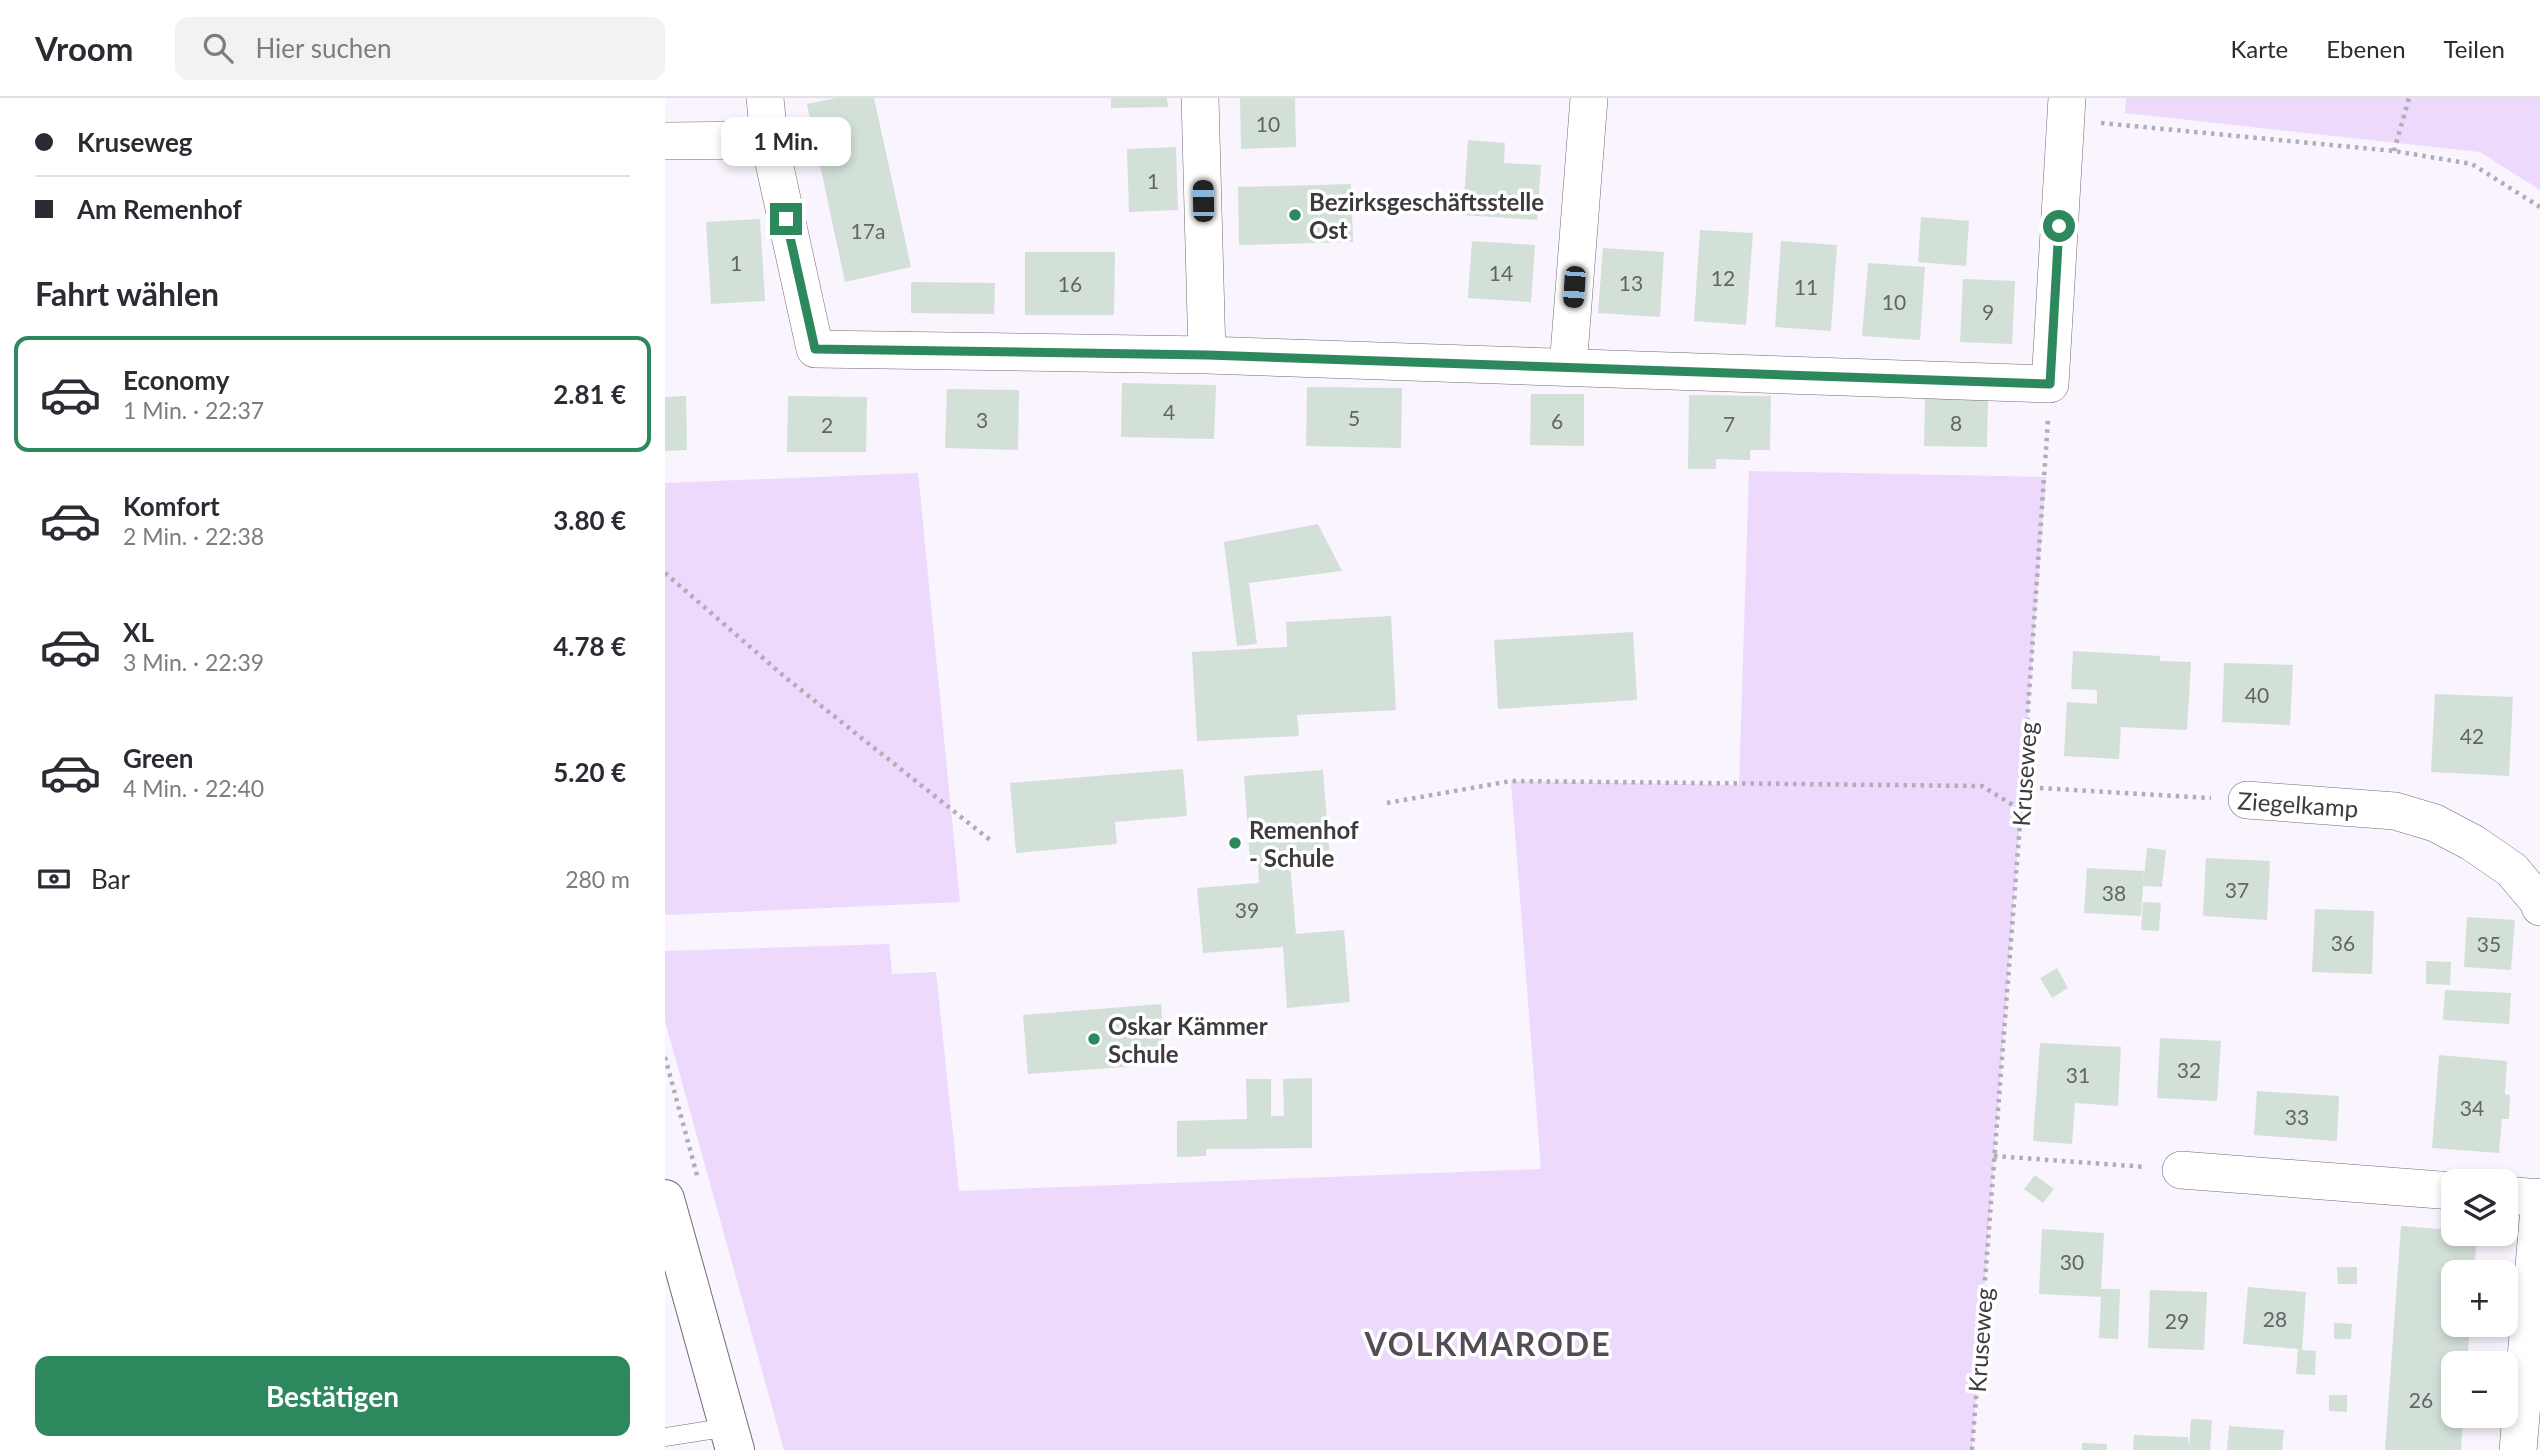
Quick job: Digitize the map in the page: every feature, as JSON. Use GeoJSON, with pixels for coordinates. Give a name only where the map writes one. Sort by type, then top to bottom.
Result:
{"type":"FeatureCollection","features":[{"type":"Feature","properties":{"kind":"main road"},"geometry":{"type":"LineString","coordinates":[[665,1199],[732,1439]]}},
{"type":"Feature","properties":{"kind":"street"},"geometry":{"type":"LineString","coordinates":[[765,98],[769,140],[815,349],[1207,355],[2050,384],[2066,109]]}},
{"type":"Feature","properties":{"kind":"street"},"geometry":{"type":"LineString","coordinates":[[1200,98],[1207,355]]}},
{"type":"Feature","properties":{"kind":"street"},"geometry":{"type":"LineString","coordinates":[[1568,368],[1589,98]]}},
{"type":"Feature","properties":{"kind":"street"},"geometry":{"type":"LineString","coordinates":[[665,141],[769,140]]}},
{"type":"Feature","properties":{"kind":"street","name":"Ziegelkamp"},"geometry":{"type":"LineString","coordinates":[[2247,800],[2395,811],[2435,823],[2473,843],[2512,870],[2540,907]]}},
{"type":"Feature","properties":{"kind":"street"},"geometry":{"type":"LineString","coordinates":[[2182,1170],[2441,1190]]}},
{"type":"Feature","properties":{"kind":"street"},"geometry":{"type":"LineString","coordinates":[[2518,1196],[2540,1197],[2518,1450]]}},
{"type":"Feature","properties":{"kind":"lane"},"geometry":{"type":"LineString","coordinates":[[665,1437],[732,1439]]}},
{"type":"Feature","properties":{"kind":"path"},"geometry":{"type":"LineString","coordinates":[[2394,151],[2409,98]]}},
{"type":"Feature","properties":{"kind":"path"},"geometry":{"type":"LineString","coordinates":[[2066,109],[2394,151],[2472,164],[2540,207]]}},
{"type":"Feature","properties":{"kind":"path","name":"Kruseweg"},"geometry":{"type":"LineString","coordinates":[[1972,1450],[2046,477],[2050,384]]}},
{"type":"Feature","properties":{"kind":"path"},"geometry":{"type":"LineString","coordinates":[[665,573],[786,678],[989,840]]}},
{"type":"Feature","properties":{"kind":"path"},"geometry":{"type":"LineString","coordinates":[[1387,803],[1511,781],[1982,786],[2021,810]]}},
{"type":"Feature","properties":{"kind":"path","name":"Ziegelkamp"},"geometry":{"type":"LineString","coordinates":[[2023,787],[2247,800]]}},
{"type":"Feature","properties":{"kind":"path"},"geometry":{"type":"LineString","coordinates":[[1994,1156],[2182,1170]]}},
{"type":"Feature","properties":{"kind":"shaded area"},"geometry":{"type":"Polygon","coordinates":[[[2126,98],[2540,98],[2540,190],[2480,152],[2125,113],[2126,98]]]}},
{"type":"Feature","properties":{"kind":"shaded area"},"geometry":{"type":"Polygon","coordinates":[[[1749,471],[2046,477],[1972,1450],[784,1450],[665,1021],[665,951],[889,944],[892,974],[936,972],[959,1191],[1541,1169],[1511,781],[1739,785],[1749,471]]]}},
{"type":"Feature","properties":{"kind":"shaded area"},"geometry":{"type":"Polygon","coordinates":[[[918,473],[960,902],[665,915],[665,483],[918,473]]]}},
{"type":"Feature","properties":{"kind":"building"},"geometry":{"type":"Polygon","coordinates":[[[836,98],[874,98],[911,267],[845,282],[807,104],[836,98]]]}},
{"type":"Feature","properties":{"kind":"building"},"geometry":{"type":"Polygon","coordinates":[[[1111,98],[1167,98],[1168,107],[1111,108],[1111,98]]]}},
{"type":"Feature","properties":{"kind":"building"},"geometry":{"type":"Polygon","coordinates":[[[1240,98],[1295,98],[1296,147],[1241,149],[1240,98]]]}},
{"type":"Feature","properties":{"kind":"building"},"geometry":{"type":"Polygon","coordinates":[[[1468,140],[1505,143],[1504,163],[1541,165],[1537,220],[1463,215],[1468,140]]]}},
{"type":"Feature","properties":{"kind":"building"},"geometry":{"type":"Polygon","coordinates":[[[1176,147],[1178,210],[1129,212],[1127,149],[1176,147]]]}},
{"type":"Feature","properties":{"kind":"building","name":"Bezirksgeschäftsstelle Ost"},"geometry":{"type":"Polygon","coordinates":[[[1351,184],[1353,242],[1239,245],[1238,187],[1351,184]]]}},
{"type":"Feature","properties":{"kind":"building"},"geometry":{"type":"Polygon","coordinates":[[[1921,217],[1969,221],[1966,266],[1918,262],[1921,217]]]}},
{"type":"Feature","properties":{"kind":"building"},"geometry":{"type":"Polygon","coordinates":[[[760,219],[765,301],[711,304],[706,222],[760,219]]]}},
{"type":"Feature","properties":{"kind":"building"},"geometry":{"type":"Polygon","coordinates":[[[1700,230],[1753,233],[1746,325],[1694,321],[1700,230]]]}},
{"type":"Feature","properties":{"kind":"building"},"geometry":{"type":"Polygon","coordinates":[[[1472,241],[1535,245],[1531,302],[1468,298],[1472,241]]]}},
{"type":"Feature","properties":{"kind":"building"},"geometry":{"type":"Polygon","coordinates":[[[1781,241],[1837,245],[1831,331],[1775,327],[1781,241]]]}},
{"type":"Feature","properties":{"kind":"building"},"geometry":{"type":"Polygon","coordinates":[[[1603,248],[1664,252],[1660,317],[1598,313],[1603,248]]]}},
{"type":"Feature","properties":{"kind":"building"},"geometry":{"type":"Polygon","coordinates":[[[1025,252],[1115,252],[1114,315],[1025,315],[1025,252]]]}},
{"type":"Feature","properties":{"kind":"building"},"geometry":{"type":"Polygon","coordinates":[[[1868,263],[1925,267],[1920,340],[1862,336],[1868,263]]]}},
{"type":"Feature","properties":{"kind":"building"},"geometry":{"type":"Polygon","coordinates":[[[1963,279],[2015,281],[2012,344],[1960,342],[1963,279]]]}},
{"type":"Feature","properties":{"kind":"building"},"geometry":{"type":"Polygon","coordinates":[[[911,282],[995,283],[994,314],[911,313],[911,282]]]}},
{"type":"Feature","properties":{"kind":"building"},"geometry":{"type":"Polygon","coordinates":[[[1122,383],[1216,385],[1214,439],[1121,437],[1122,383]]]}},
{"type":"Feature","properties":{"kind":"building"},"geometry":{"type":"Polygon","coordinates":[[[1307,387],[1402,388],[1401,448],[1306,446],[1307,387]]]}},
{"type":"Feature","properties":{"kind":"building"},"geometry":{"type":"Polygon","coordinates":[[[947,389],[1019,390],[1018,450],[945,448],[947,389]]]}},
{"type":"Feature","properties":{"kind":"building"},"geometry":{"type":"Polygon","coordinates":[[[1531,394],[1584,394],[1584,446],[1530,445],[1531,394]]]}},
{"type":"Feature","properties":{"kind":"building"},"geometry":{"type":"Polygon","coordinates":[[[1689,395],[1771,396],[1770,450],[1750,450],[1750,460],[1716,459],[1716,469],[1688,469],[1689,395]]]}},
{"type":"Feature","properties":{"kind":"building"},"geometry":{"type":"Polygon","coordinates":[[[686,396],[687,450],[665,451],[665,397],[686,396]]]}},
{"type":"Feature","properties":{"kind":"building"},"geometry":{"type":"Polygon","coordinates":[[[788,396],[867,397],[866,452],[787,452],[788,396]]]}},
{"type":"Feature","properties":{"kind":"building"},"geometry":{"type":"Polygon","coordinates":[[[1925,397],[1988,398],[1987,447],[1924,446],[1925,397]]]}},
{"type":"Feature","properties":{"kind":"building"},"geometry":{"type":"Polygon","coordinates":[[[1318,524],[1342,571],[1249,583],[1257,644],[1237,646],[1224,542],[1318,524]]]}},
{"type":"Feature","properties":{"kind":"building"},"geometry":{"type":"Polygon","coordinates":[[[1391,616],[1396,710],[1297,715],[1299,736],[1197,741],[1192,652],[1287,647],[1286,622],[1391,616]]]}},
{"type":"Feature","properties":{"kind":"building"},"geometry":{"type":"Polygon","coordinates":[[[1633,632],[1637,700],[1498,709],[1494,640],[1633,632]]]}},
{"type":"Feature","properties":{"kind":"building"},"geometry":{"type":"Polygon","coordinates":[[[2073,651],[2160,656],[2160,661],[2191,662],[2187,730],[2121,727],[2119,759],[2064,756],[2067,702],[2097,704],[2097,690],[2071,689],[2073,651]]]}},
{"type":"Feature","properties":{"kind":"building"},"geometry":{"type":"Polygon","coordinates":[[[2224,663],[2293,665],[2290,725],[2222,722],[2224,663]]]}},
{"type":"Feature","properties":{"kind":"building"},"geometry":{"type":"Polygon","coordinates":[[[2435,694],[2513,697],[2509,776],[2431,772],[2435,694]]]}},
{"type":"Feature","properties":{"kind":"building"},"geometry":{"type":"Polygon","coordinates":[[[1183,769],[1187,816],[1115,822],[1117,844],[1016,853],[1010,783],[1183,769]]]}},
{"type":"Feature","properties":{"kind":"building"},"geometry":{"type":"Polygon","coordinates":[[[1323,770],[1330,860],[1290,863],[1296,934],[1344,930],[1350,1002],[1287,1008],[1283,947],[1203,953],[1197,888],[1259,883],[1258,861],[1250,861],[1244,776],[1323,770]]]}},
{"type":"Feature","properties":{"kind":"building"},"geometry":{"type":"Polygon","coordinates":[[[2147,848],[2166,850],[2162,887],[2143,886],[2147,848]]]}},
{"type":"Feature","properties":{"kind":"building"},"geometry":{"type":"Polygon","coordinates":[[[2206,858],[2270,861],[2267,920],[2203,916],[2206,858]]]}},
{"type":"Feature","properties":{"kind":"building"},"geometry":{"type":"Polygon","coordinates":[[[2087,868],[2144,871],[2141,916],[2084,913],[2087,868]]]}},
{"type":"Feature","properties":{"kind":"building"},"geometry":{"type":"Polygon","coordinates":[[[2143,902],[2161,903],[2159,931],[2141,930],[2143,902]]]}},
{"type":"Feature","properties":{"kind":"building"},"geometry":{"type":"Polygon","coordinates":[[[2315,909],[2374,911],[2372,974],[2312,972],[2315,909]]]}},
{"type":"Feature","properties":{"kind":"building"},"geometry":{"type":"Polygon","coordinates":[[[2467,917],[2515,920],[2511,970],[2464,967],[2467,917]]]}},
{"type":"Feature","properties":{"kind":"building"},"geometry":{"type":"Polygon","coordinates":[[[2426,961],[2451,962],[2450,985],[2426,984],[2426,961]]]}},
{"type":"Feature","properties":{"kind":"building"},"geometry":{"type":"Polygon","coordinates":[[[2057,968],[2068,988],[2052,998],[2040,978],[2057,968]]]}},
{"type":"Feature","properties":{"kind":"building"},"geometry":{"type":"Polygon","coordinates":[[[2445,990],[2511,993],[2509,1024],[2443,1020],[2445,990]]]}},
{"type":"Feature","properties":{"kind":"building","name":"Oskar Kämmer Schule"},"geometry":{"type":"Polygon","coordinates":[[[1161,1004],[1165,1064],[1028,1074],[1023,1015],[1161,1004]]]}},
{"type":"Feature","properties":{"kind":"building"},"geometry":{"type":"Polygon","coordinates":[[[2160,1038],[2221,1041],[2217,1101],[2157,1098],[2160,1038]]]}},
{"type":"Feature","properties":{"kind":"building"},"geometry":{"type":"Polygon","coordinates":[[[2040,1043],[2121,1047],[2118,1106],[2075,1103],[2072,1144],[2033,1141],[2040,1043]]]}},
{"type":"Feature","properties":{"kind":"building"},"geometry":{"type":"Polygon","coordinates":[[[2439,1055],[2507,1061],[2505,1094],[2510,1095],[2509,1119],[2502,1119],[2499,1153],[2432,1148],[2439,1055]]]}},
{"type":"Feature","properties":{"kind":"building"},"geometry":{"type":"Polygon","coordinates":[[[1312,1078],[1312,1148],[1206,1149],[1206,1156],[1177,1157],[1177,1121],[1247,1119],[1246,1079],[1271,1079],[1271,1116],[1284,1116],[1283,1079],[1312,1078]]]}},
{"type":"Feature","properties":{"kind":"building"},"geometry":{"type":"Polygon","coordinates":[[[2257,1091],[2339,1096],[2337,1141],[2254,1135],[2257,1091]]]}},
{"type":"Feature","properties":{"kind":"building"},"geometry":{"type":"Polygon","coordinates":[[[2035,1175],[2054,1189],[2043,1203],[2024,1189],[2035,1175]]]}},
{"type":"Feature","properties":{"kind":"building"},"geometry":{"type":"Polygon","coordinates":[[[2401,1226],[2441,1229],[2441,1246],[2476,1246],[2475,1260],[2441,1260],[2441,1337],[2469,1337],[2468,1351],[2441,1351],[2441,1428],[2462,1428],[2461,1450],[2385,1450],[2401,1226]]]}},
{"type":"Feature","properties":{"kind":"building"},"geometry":{"type":"Polygon","coordinates":[[[2042,1229],[2104,1233],[2101,1289],[2120,1289],[2118,1339],[2099,1338],[2101,1297],[2039,1294],[2042,1229]]]}},
{"type":"Feature","properties":{"kind":"building"},"geometry":{"type":"Polygon","coordinates":[[[2337,1267],[2357,1267],[2357,1284],[2338,1284],[2337,1267]]]}},
{"type":"Feature","properties":{"kind":"building"},"geometry":{"type":"Polygon","coordinates":[[[2248,1287],[2306,1292],[2302,1350],[2316,1351],[2315,1375],[2296,1374],[2298,1349],[2243,1344],[2248,1287]]]}},
{"type":"Feature","properties":{"kind":"building"},"geometry":{"type":"Polygon","coordinates":[[[2150,1290],[2207,1292],[2204,1350],[2148,1348],[2150,1290]]]}},
{"type":"Feature","properties":{"kind":"building"},"geometry":{"type":"Polygon","coordinates":[[[2334,1323],[2352,1324],[2351,1339],[2334,1339],[2334,1323]]]}},
{"type":"Feature","properties":{"kind":"building"},"geometry":{"type":"Polygon","coordinates":[[[2329,1395],[2347,1395],[2347,1412],[2329,1411],[2329,1395]]]}},
{"type":"Feature","properties":{"kind":"building"},"geometry":{"type":"Polygon","coordinates":[[[2191,1419],[2212,1420],[2210,1450],[2133,1450],[2134,1435],[2188,1437],[2189,1447],[2191,1419]]]}},
{"type":"Feature","properties":{"kind":"building"},"geometry":{"type":"Polygon","coordinates":[[[2229,1426],[2284,1430],[2282,1450],[2227,1450],[2229,1426]]]}},
{"type":"Feature","properties":{"kind":"building"},"geometry":{"type":"Polygon","coordinates":[[[2082,1443],[2107,1444],[2107,1450],[2082,1450],[2082,1443]]]}},
{"type":"Feature","properties":{"kind":"place","name":"Bezirksgeschäftsstelle Ost"},"geometry":{"type":"Point","coordinates":[1295,215]}},
{"type":"Feature","properties":{"kind":"place","name":"Remenhof - Schule"},"geometry":{"type":"Point","coordinates":[1235,843]}},
{"type":"Feature","properties":{"kind":"place","name":"Oskar Kämmer Schule"},"geometry":{"type":"Point","coordinates":[1094,1039]}},
{"type":"Feature","properties":{"kind":"district","name":"VOLKMARODE"},"geometry":{"type":"Point","coordinates":[1488,1343]}},
{"type":"Feature","properties":{"kind":"route"},"geometry":{"type":"LineString","coordinates":[[786,219],[815,349],[1207,355],[2050,384],[2059,226]]}}]}
